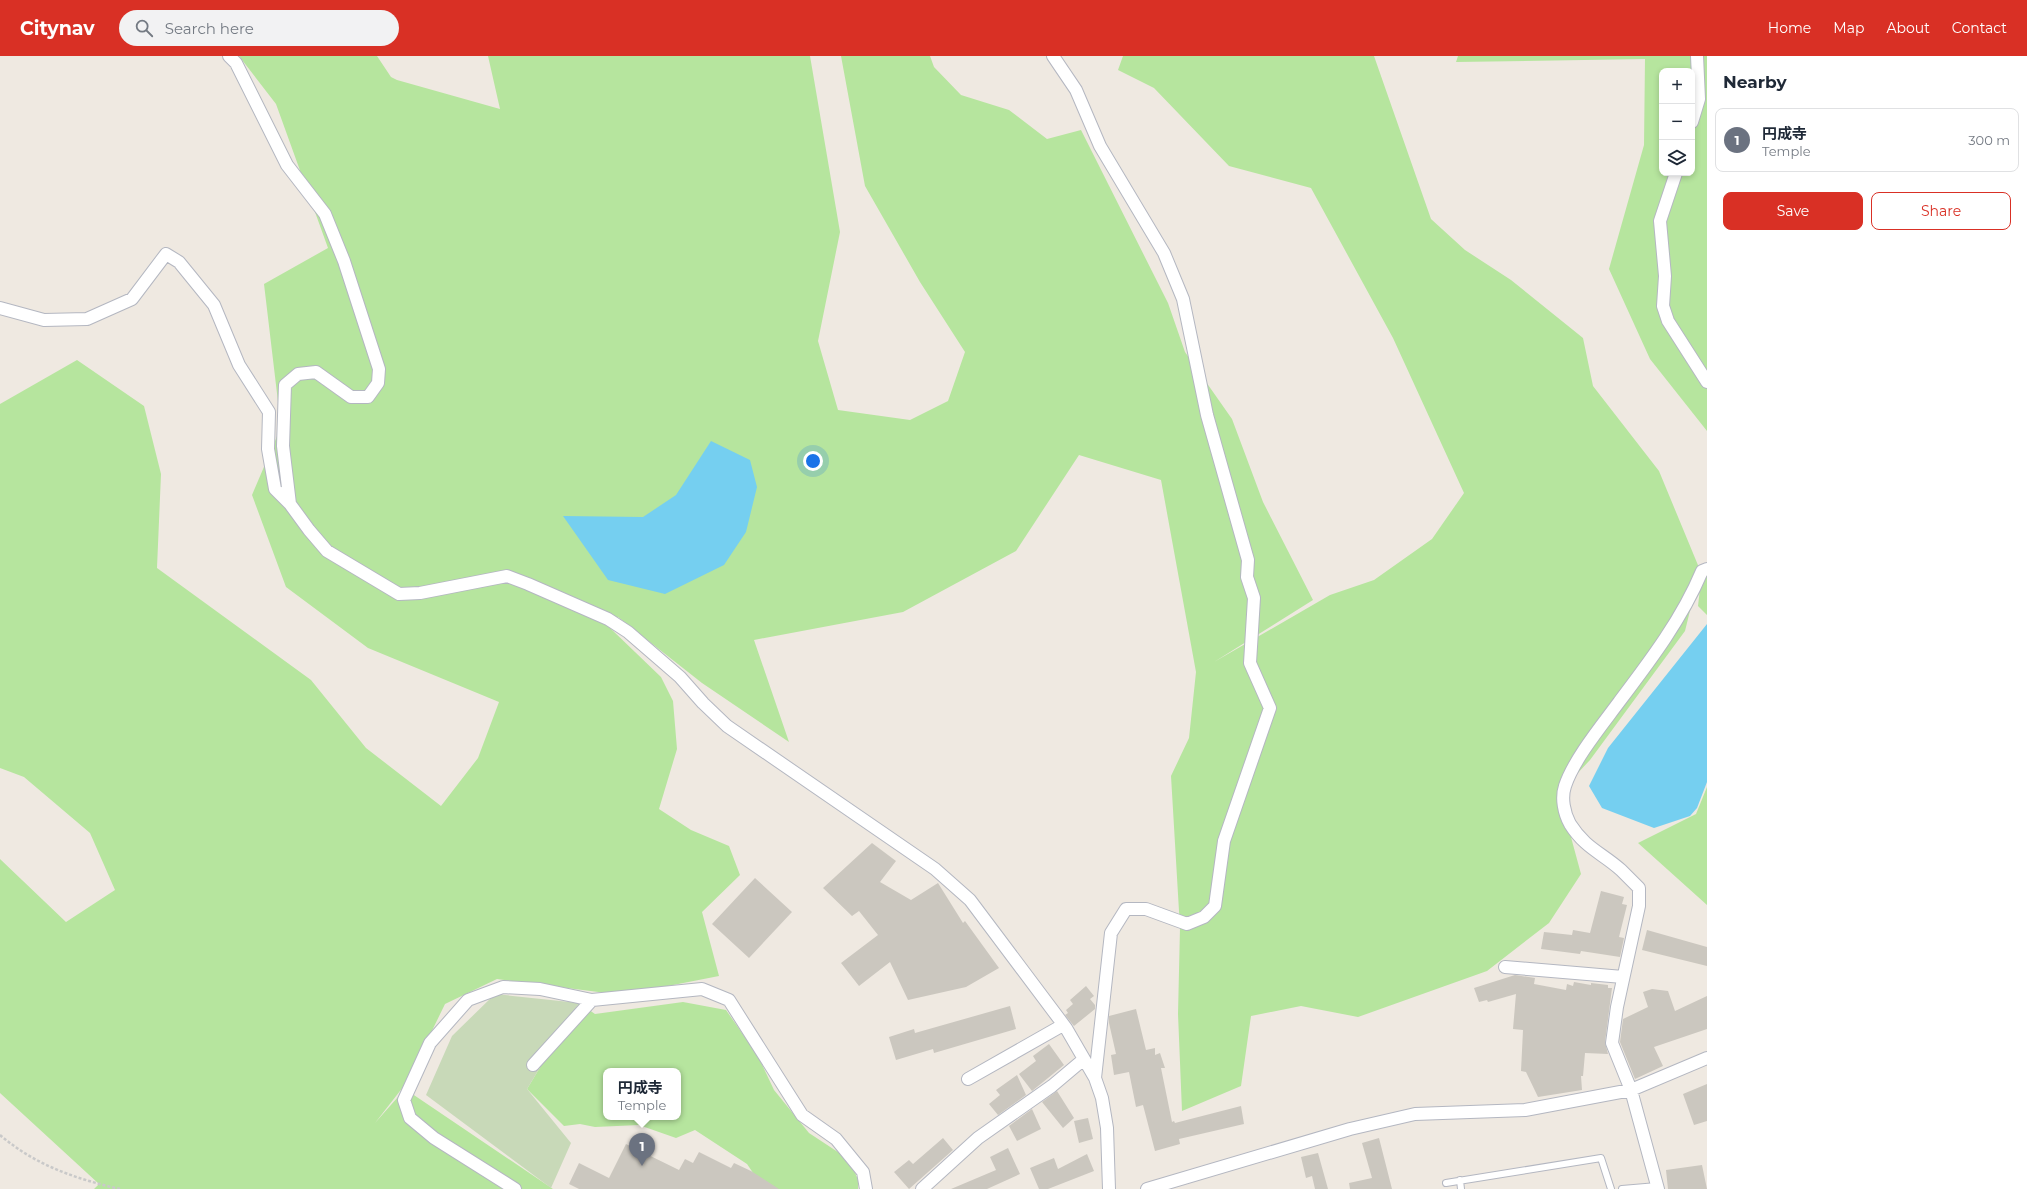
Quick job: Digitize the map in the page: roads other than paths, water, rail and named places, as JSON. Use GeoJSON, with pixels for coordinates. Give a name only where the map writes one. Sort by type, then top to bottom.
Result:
{"type":"FeatureCollection","features":[{"type":"Feature","properties":{"kind":"street"},"geometry":{"type":"LineString","coordinates":[[229,56],[236,63],[287,165],[325,214],[344,261],[379,369],[378,383],[368,397],[351,397],[316,372],[298,374],[285,385],[283,446],[290,504]]}},
{"type":"Feature","properties":{"kind":"street"},"geometry":{"type":"LineString","coordinates":[[1053,56],[1076,90],[1100,146],[1164,253],[1184,299],[1207,415],[1248,560],[1247,577],[1254,598],[1250,663],[1270,708],[1224,841],[1215,906],[1204,917],[1187,924],[1146,909],[1126,909],[1111,932],[1095,1078]]}},
{"type":"Feature","properties":{"kind":"street"},"geometry":{"type":"LineString","coordinates":[[1695,112],[1699,99],[1698,56]]}},
{"type":"Feature","properties":{"kind":"street"},"geometry":{"type":"LineString","coordinates":[[1675,176],[1660,221],[1665,276],[1663,306],[1668,321],[1707,382]]}},
{"type":"Feature","properties":{"kind":"street"},"geometry":{"type":"LineString","coordinates":[[0,308],[44,320],[87,319],[132,299],[166,254],[179,262],[214,305],[238,365],[269,412],[268,449],[275,489],[290,504],[327,551],[399,594],[420,593],[507,576],[608,619],[628,632],[680,677],[703,703],[727,726],[935,869],[970,900],[1063,1025],[1095,1078],[1102,1098],[1107,1128],[1109,1189]]}},
{"type":"Feature","properties":{"kind":"street"},"geometry":{"type":"LineString","coordinates":[[1657,1187],[1630,1090],[1612,1043],[1623,977],[1639,906],[1638,888],[1621,870],[1586,845],[1570,823],[1562,800],[1565,786],[1598,730],[1653,657],[1692,595],[1702,571],[1707,569]]}},
{"type":"Feature","properties":{"kind":"street"},"geometry":{"type":"LineString","coordinates":[[1505,967],[1623,977]]}},
{"type":"Feature","properties":{"kind":"street"},"geometry":{"type":"LineString","coordinates":[[515,1189],[434,1138],[410,1118],[404,1100],[430,1043],[468,1000],[503,987],[540,989],[592,1000],[702,989],[729,1000],[802,1115],[836,1139],[863,1172],[866,1189]]}},
{"type":"Feature","properties":{"kind":"street"},"geometry":{"type":"LineString","coordinates":[[533,1065],[592,1000]]}},
{"type":"Feature","properties":{"kind":"street"},"geometry":{"type":"LineString","coordinates":[[968,1079],[1063,1025]]}},
{"type":"Feature","properties":{"kind":"street"},"geometry":{"type":"LineString","coordinates":[[1146,1189],[1350,1129],[1415,1114],[1525,1110],[1630,1090],[1707,1058]]}},
{"type":"Feature","properties":{"kind":"street"},"geometry":{"type":"LineString","coordinates":[[922,1189],[978,1138],[1052,1086],[1084,1059]]}},
{"type":"Feature","properties":{"kind":"lane"},"geometry":{"type":"LineString","coordinates":[[1446,1183],[1601,1158],[1611,1189]]}},
{"type":"Feature","properties":{"kind":"lane"},"geometry":{"type":"LineString","coordinates":[[1460,1180],[1461,1189]]}},
{"type":"Feature","properties":{"kind":"lane"},"geometry":{"type":"LineString","coordinates":[[1622,1189],[1657,1187]]}},
{"type":"Feature","properties":{"kind":"water"},"geometry":{"type":"Polygon","coordinates":[[[711,441],[750,460],[757,487],[746,532],[724,565],[665,594],[608,580],[563,516],[643,517],[676,495],[711,441]]]}},
{"type":"Feature","properties":{"kind":"water"},"geometry":{"type":"Polygon","coordinates":[[[1707,624],[1707,782],[1697,808],[1690,816],[1654,828],[1602,808],[1589,786],[1608,748],[1707,624]]]}},
{"type":"Feature","properties":{"kind":"place","name":"円成寺"},"geometry":{"type":"Point","coordinates":[642,1166]}}]}
